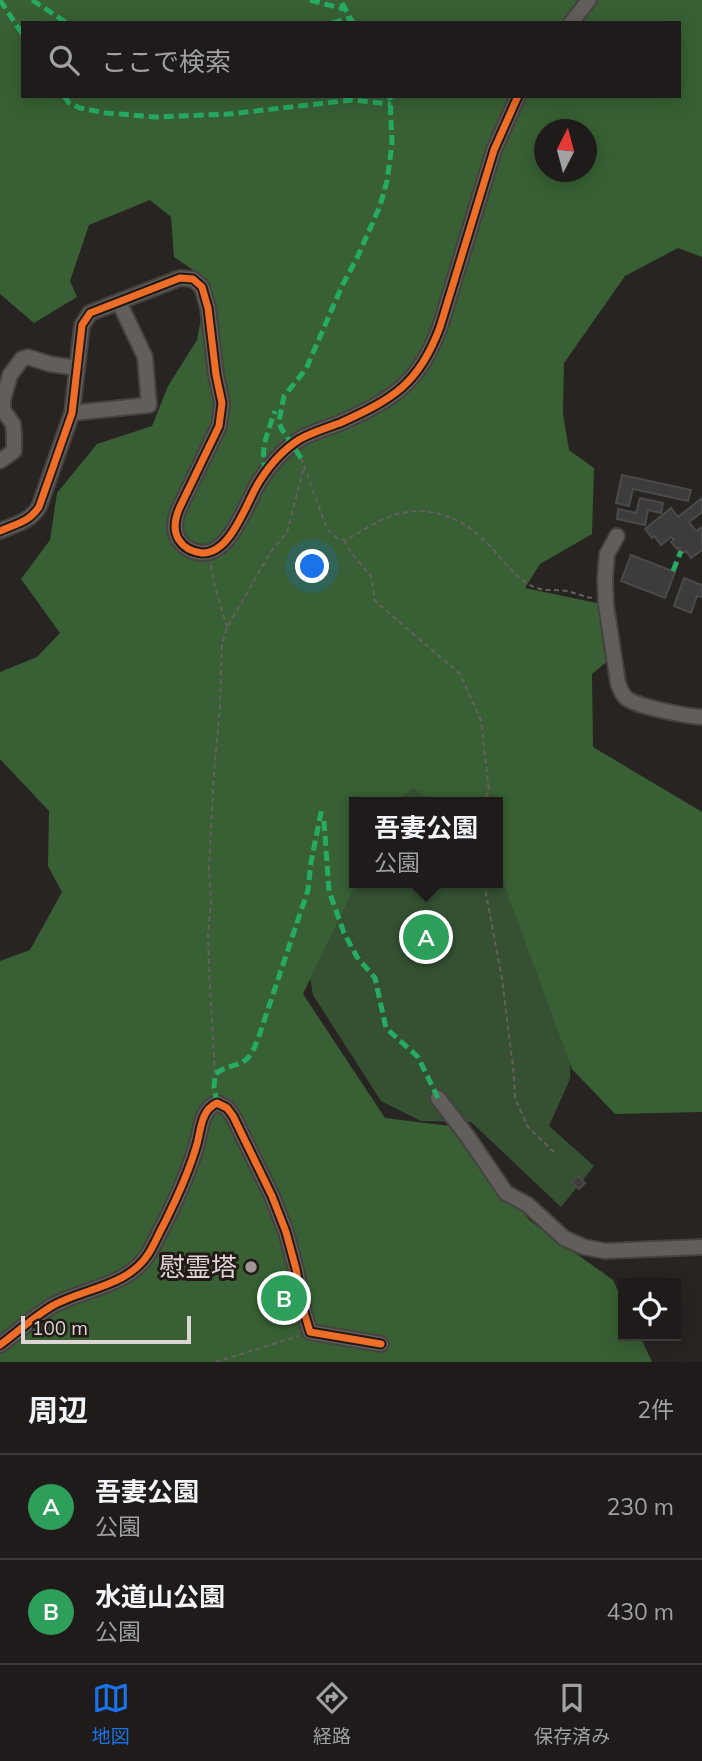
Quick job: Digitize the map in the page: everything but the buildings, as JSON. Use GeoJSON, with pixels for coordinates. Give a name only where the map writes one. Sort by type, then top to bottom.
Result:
{"type":"FeatureCollection","features":[{"type":"Feature","properties":{"kind":"street"},"geometry":{"type":"LineString","coordinates":[[573,21],[589,0]]}},
{"type":"Feature","properties":{"kind":"street"},"geometry":{"type":"LineString","coordinates":[[0,531],[26,521],[39,507],[72,413],[82,325],[90,313],[180,278],[193,279],[202,287],[208,308],[222,403],[219,426],[179,509],[175,526],[179,541],[189,549],[206,553],[215,551],[231,535],[260,480],[287,449],[307,436],[363,412],[396,394],[425,363],[440,327],[494,150],[517,98]]}},
{"type":"Feature","properties":{"kind":"street"},"geometry":{"type":"LineString","coordinates":[[72,413],[149,405],[145,357],[119,302]]}},
{"type":"Feature","properties":{"kind":"street"},"geometry":{"type":"LineString","coordinates":[[0,461],[14,451],[13,424],[3,410],[3,400],[10,375],[22,359],[28,357],[77,368]]}},
{"type":"Feature","properties":{"kind":"street"},"geometry":{"type":"LineString","coordinates":[[617,536],[605,561],[606,600],[616,672],[622,693],[639,704],[702,718]]}},
{"type":"Feature","properties":{"kind":"street"},"geometry":{"type":"LineString","coordinates":[[438,1098],[506,1193],[528,1206],[564,1238],[584,1247],[605,1251],[702,1247]]}},
{"type":"Feature","properties":{"kind":"street"},"geometry":{"type":"LineString","coordinates":[[0,1345],[54,1305],[113,1283],[138,1267],[150,1252],[181,1189],[207,1110],[217,1103],[228,1108],[233,1116],[272,1196],[286,1231],[310,1332],[381,1343]]}},
{"type":"Feature","properties":{"kind":"path"},"geometry":{"type":"LineString","coordinates":[[301,458],[327,529],[337,538],[344,540],[393,515],[426,511],[467,525],[529,585],[541,590],[569,592],[606,600]]}},
{"type":"Feature","properties":{"kind":"path"},"geometry":{"type":"LineString","coordinates":[[215,1074],[208,935],[211,902],[209,868],[223,665],[222,644],[227,628],[270,552],[287,532],[304,467]]}},
{"type":"Feature","properties":{"kind":"path"},"geometry":{"type":"LineString","coordinates":[[344,540],[371,576],[375,601],[460,674],[481,720],[489,791],[486,797]]}},
{"type":"Feature","properties":{"kind":"path"},"geometry":{"type":"LineString","coordinates":[[215,551],[215,558],[210,562],[227,628]]}},
{"type":"Feature","properties":{"kind":"path"},"geometry":{"type":"LineString","coordinates":[[485,888],[502,979],[515,1098],[528,1127],[554,1152]]}},
{"type":"Feature","properties":{"kind":"path"},"geometry":{"type":"LineString","coordinates":[[215,1362],[310,1332]]}},
{"type":"Feature","properties":{"kind":"green space"},"geometry":{"type":"Polygon","coordinates":[[[0,0],[702,0],[702,257],[678,248],[625,276],[564,363],[563,414],[569,450],[594,468],[592,534],[540,564],[525,588],[606,605],[610,659],[592,674],[593,747],[702,812],[702,1112],[615,1114],[572,1069],[503,882],[503,797],[426,797],[413,788],[401,797],[349,797],[349,888],[354,888],[303,994],[385,1118],[466,1128],[488,1155],[529,1220],[613,1280],[618,1291],[618,1341],[642,1341],[652,1362],[0,1362],[0,961],[30,950],[62,892],[48,866],[49,811],[0,759],[0,672],[37,657],[60,633],[21,579],[50,540],[57,493],[97,444],[152,426],[168,386],[197,340],[208,280],[174,257],[171,217],[150,200],[89,225],[70,281],[77,297],[34,323],[0,294],[0,0]]]}},
{"type":"Feature","properties":{"kind":"green space"},"geometry":{"type":"Polygon","coordinates":[[[424,702],[494,797],[353,797],[424,702]]]}},
{"type":"Feature","properties":{"kind":"green space"},"geometry":{"type":"Polygon","coordinates":[[[349,802],[349,888],[503,888],[503,815],[572,995],[570,1079],[549,1126],[594,1166],[561,1207],[471,1122],[421,1121],[381,1101],[313,995],[292,878],[349,802]]]}},
{"type":"Feature","properties":{"kind":"marked path"},"geometry":{"type":"LineString","coordinates":[[0,0],[21,32]]}},
{"type":"Feature","properties":{"kind":"marked path"},"geometry":{"type":"LineString","coordinates":[[32,0],[64,21]]}},
{"type":"Feature","properties":{"kind":"marked path"},"geometry":{"type":"LineString","coordinates":[[310,0],[344,9]]}},
{"type":"Feature","properties":{"kind":"marked path"},"geometry":{"type":"LineString","coordinates":[[342,3],[352,21]]}},
{"type":"Feature","properties":{"kind":"marked path"},"geometry":{"type":"LineString","coordinates":[[339,21],[350,18]]}},
{"type":"Feature","properties":{"kind":"marked path"},"geometry":{"type":"LineString","coordinates":[[65,98],[69,103],[80,108],[156,117],[229,114],[352,100],[391,104]]}},
{"type":"Feature","properties":{"kind":"marked path"},"geometry":{"type":"LineString","coordinates":[[301,458],[279,421],[284,396],[306,369],[380,206],[387,181],[392,144],[390,98]]}},
{"type":"Feature","properties":{"kind":"marked path"},"geometry":{"type":"LineString","coordinates":[[266,472],[264,449],[275,411]]}},
{"type":"Feature","properties":{"kind":"marked path"},"geometry":{"type":"LineString","coordinates":[[673,571],[681,551]]}},
{"type":"Feature","properties":{"kind":"marked path"},"geometry":{"type":"LineString","coordinates":[[217,1103],[215,1074],[245,1061],[258,1039],[308,890],[322,808]]}},
{"type":"Feature","properties":{"kind":"marked path"},"geometry":{"type":"LineString","coordinates":[[324,821],[329,891],[344,933],[357,957],[375,978],[386,1028],[418,1057],[438,1098]]}},
{"type":"Feature","properties":{"kind":"cycle path"},"geometry":{"type":"LineString","coordinates":[[0,531],[26,520],[39,507],[72,413],[82,325],[90,313],[180,278],[193,279],[202,287],[208,308],[222,403],[219,426],[178,513],[176,533],[183,545],[195,552],[212,551],[221,545],[237,526],[263,476],[288,448],[300,439],[375,406],[402,387],[423,363],[440,327],[494,150],[517,98]]}},
{"type":"Feature","properties":{"kind":"cycle path"},"geometry":{"type":"LineString","coordinates":[[0,1345],[52,1306],[118,1280],[140,1264],[153,1246],[182,1185],[205,1115],[217,1103],[227,1108],[233,1116],[272,1196],[286,1232],[310,1332],[381,1344]]}},
{"type":"Feature","properties":{"kind":"place","name":"吾妻公園"},"geometry":{"type":"Point","coordinates":[426,937]}},
{"type":"Feature","properties":{"kind":"place","name":"慰霊塔"},"geometry":{"type":"Point","coordinates":[251,1267]}},
{"type":"Feature","properties":{"kind":"place","name":"水道山公園"},"geometry":{"type":"Point","coordinates":[284,1298]}}]}
